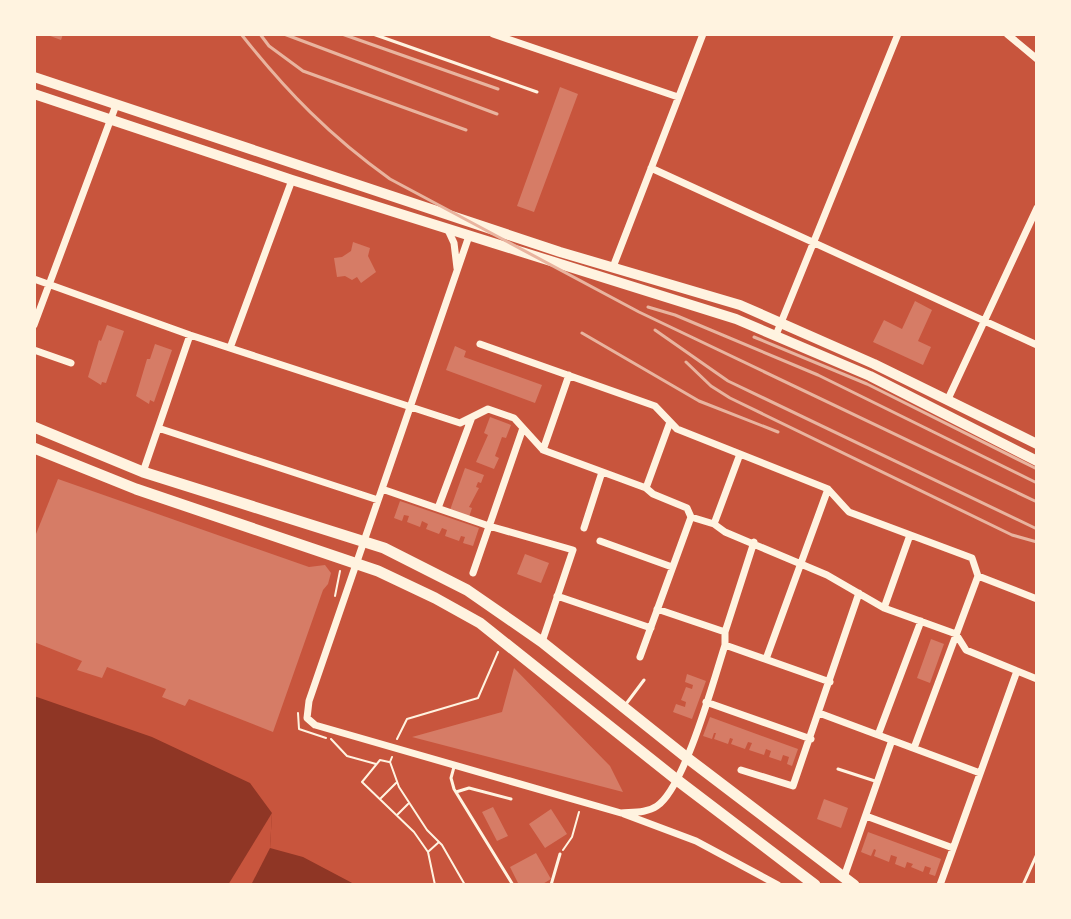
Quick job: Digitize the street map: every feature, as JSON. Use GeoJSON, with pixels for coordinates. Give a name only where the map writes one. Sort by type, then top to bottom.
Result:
{"type":"FeatureCollection","features":[{"type":"Feature","properties":{"kind":"highway"},"geometry":{"type":"LineString","coordinates":[[34,427],[143,472],[384,548],[467,590],[542,642],[849,881]]}},
{"type":"Feature","properties":{"kind":"highway"},"geometry":{"type":"LineString","coordinates":[[34,448],[136,489],[357,564],[435,598],[480,623],[815,885]]}},
{"type":"Feature","properties":{"kind":"main road"},"geometry":{"type":"LineString","coordinates":[[34,77],[426,208],[696,291],[781,323],[948,399],[1037,444]]}},
{"type":"Feature","properties":{"kind":"main road"},"geometry":{"type":"LineString","coordinates":[[34,94],[448,230],[693,304],[776,335],[870,376],[1037,461]]}},
{"type":"Feature","properties":{"kind":"main road"},"geometry":{"type":"LineString","coordinates":[[426,208],[442,220],[448,230]]}},
{"type":"Feature","properties":{"kind":"main road"},"geometry":{"type":"LineString","coordinates":[[580,272],[594,273],[613,267]]}},
{"type":"Feature","properties":{"kind":"street"},"geometry":{"type":"LineString","coordinates":[[493,34],[678,97]]}},
{"type":"Feature","properties":{"kind":"street"},"geometry":{"type":"LineString","coordinates":[[521,44],[525,34]]}},
{"type":"Feature","properties":{"kind":"street"},"geometry":{"type":"LineString","coordinates":[[613,267],[703,34]]}},
{"type":"Feature","properties":{"kind":"street"},"geometry":{"type":"LineString","coordinates":[[776,335],[898,34]]}},
{"type":"Feature","properties":{"kind":"street"},"geometry":{"type":"LineString","coordinates":[[1007,34],[1037,59]]}},
{"type":"Feature","properties":{"kind":"street"},"geometry":{"type":"LineString","coordinates":[[34,325],[116,105]]}},
{"type":"Feature","properties":{"kind":"street"},"geometry":{"type":"LineString","coordinates":[[651,168],[1037,345]]}},
{"type":"Feature","properties":{"kind":"street"},"geometry":{"type":"LineString","coordinates":[[230,348],[292,180]]}},
{"type":"Feature","properties":{"kind":"street"},"geometry":{"type":"LineString","coordinates":[[948,399],[1037,208]]}},
{"type":"Feature","properties":{"kind":"street"},"geometry":{"type":"LineString","coordinates":[[448,230],[454,243],[457,270]]}},
{"type":"Feature","properties":{"kind":"street"},"geometry":{"type":"LineString","coordinates":[[469,236],[309,701],[307,718],[315,725],[621,813],[696,841],[778,885]]}},
{"type":"Feature","properties":{"kind":"street"},"geometry":{"type":"LineString","coordinates":[[34,279],[190,335],[460,423],[488,409],[514,418],[543,450],[646,488],[687,508],[691,517],[640,657]]}},
{"type":"Feature","properties":{"kind":"street"},"geometry":{"type":"LineString","coordinates":[[143,472],[190,335]]}},
{"type":"Feature","properties":{"kind":"street"},"geometry":{"type":"LineString","coordinates":[[480,344],[655,406],[677,429],[828,489],[849,512],[972,558],[978,576],[914,748]]}},
{"type":"Feature","properties":{"kind":"street"},"geometry":{"type":"LineString","coordinates":[[34,350],[71,363]]}},
{"type":"Feature","properties":{"kind":"street"},"geometry":{"type":"LineString","coordinates":[[543,450],[569,375]]}},
{"type":"Feature","properties":{"kind":"street"},"geometry":{"type":"LineString","coordinates":[[438,508],[472,417]]}},
{"type":"Feature","properties":{"kind":"street"},"geometry":{"type":"LineString","coordinates":[[646,488],[670,422]]}},
{"type":"Feature","properties":{"kind":"street"},"geometry":{"type":"LineString","coordinates":[[158,428],[378,500]]}},
{"type":"Feature","properties":{"kind":"street"},"geometry":{"type":"LineString","coordinates":[[473,573],[523,428]]}},
{"type":"Feature","properties":{"kind":"street"},"geometry":{"type":"LineString","coordinates":[[714,524],[740,454]]}},
{"type":"Feature","properties":{"kind":"street"},"geometry":{"type":"LineString","coordinates":[[584,528],[602,472]]}},
{"type":"Feature","properties":{"kind":"street"},"geometry":{"type":"LineString","coordinates":[[382,489],[489,526],[573,550],[542,642]]}},
{"type":"Feature","properties":{"kind":"street"},"geometry":{"type":"LineString","coordinates":[[766,659],[828,489]]}},
{"type":"Feature","properties":{"kind":"street"},"geometry":{"type":"LineString","coordinates":[[691,517],[714,524],[725,532],[827,575],[884,608],[956,634],[966,650],[1037,679]]}},
{"type":"Feature","properties":{"kind":"street"},"geometry":{"type":"LineString","coordinates":[[884,608],[910,535]]}},
{"type":"Feature","properties":{"kind":"street"},"geometry":{"type":"LineString","coordinates":[[600,541],[672,567]]}},
{"type":"Feature","properties":{"kind":"street"},"geometry":{"type":"LineString","coordinates":[[621,813],[657,806],[677,780],[725,645],[725,632],[754,542]]}},
{"type":"Feature","properties":{"kind":"street"},"geometry":{"type":"LineString","coordinates":[[978,576],[1037,599]]}},
{"type":"Feature","properties":{"kind":"street"},"geometry":{"type":"LineString","coordinates":[[741,770],[793,786],[859,593]]}},
{"type":"Feature","properties":{"kind":"street"},"geometry":{"type":"LineString","coordinates":[[557,596],[651,628]]}},
{"type":"Feature","properties":{"kind":"street"},"geometry":{"type":"LineString","coordinates":[[657,609],[725,632]]}},
{"type":"Feature","properties":{"kind":"street"},"geometry":{"type":"LineString","coordinates":[[878,735],[921,621]]}},
{"type":"Feature","properties":{"kind":"street"},"geometry":{"type":"LineString","coordinates":[[725,645],[830,682]]}},
{"type":"Feature","properties":{"kind":"street"},"geometry":{"type":"LineString","coordinates":[[940,885],[1017,671]]}},
{"type":"Feature","properties":{"kind":"street"},"geometry":{"type":"LineString","coordinates":[[706,702],[811,739]]}},
{"type":"Feature","properties":{"kind":"street"},"geometry":{"type":"LineString","coordinates":[[819,713],[980,773]]}},
{"type":"Feature","properties":{"kind":"street"},"geometry":{"type":"LineString","coordinates":[[849,881],[866,816],[892,740]]}},
{"type":"Feature","properties":{"kind":"street"},"geometry":{"type":"LineString","coordinates":[[866,816],[953,848]]}},
{"type":"Feature","properties":{"kind":"lane"},"geometry":{"type":"LineString","coordinates":[[373,34],[537,92]]}},
{"type":"Feature","properties":{"kind":"lane"},"geometry":{"type":"LineString","coordinates":[[624,707],[644,680]]}},
{"type":"Feature","properties":{"kind":"lane"},"geometry":{"type":"LineString","coordinates":[[454,764],[451,778],[456,792],[513,885]]}},
{"type":"Feature","properties":{"kind":"lane"},"geometry":{"type":"LineString","coordinates":[[838,769],[878,782]]}},
{"type":"Feature","properties":{"kind":"lane"},"geometry":{"type":"LineString","coordinates":[[456,792],[469,788],[511,799]]}},
{"type":"Feature","properties":{"kind":"lane"},"geometry":{"type":"LineString","coordinates":[[551,885],[560,854]]}},
{"type":"Feature","properties":{"kind":"lane"},"geometry":{"type":"LineString","coordinates":[[1023,885],[1037,854]]}},
{"type":"Feature","properties":{"kind":"path"},"geometry":{"type":"LineString","coordinates":[[334,601],[340,569]]}},
{"type":"Feature","properties":{"kind":"path"},"geometry":{"type":"LineString","coordinates":[[465,885],[439,842],[409,802],[390,762],[407,719],[478,698],[498,652]]}},
{"type":"Feature","properties":{"kind":"path"},"geometry":{"type":"LineString","coordinates":[[302,701],[297,716],[299,729],[346,744]]}},
{"type":"Feature","properties":{"kind":"path"},"geometry":{"type":"LineString","coordinates":[[331,740],[334,730]]}},
{"type":"Feature","properties":{"kind":"path"},"geometry":{"type":"LineString","coordinates":[[331,740],[347,756],[377,764]]}},
{"type":"Feature","properties":{"kind":"path"},"geometry":{"type":"LineString","coordinates":[[390,762],[380,760],[362,782],[397,815],[428,852],[435,885]]}},
{"type":"Feature","properties":{"kind":"path"},"geometry":{"type":"LineString","coordinates":[[380,799],[398,781]]}},
{"type":"Feature","properties":{"kind":"path"},"geometry":{"type":"LineString","coordinates":[[560,854],[572,837],[581,801]]}},
{"type":"Feature","properties":{"kind":"path"},"geometry":{"type":"LineString","coordinates":[[397,815],[409,802]]}},
{"type":"Feature","properties":{"kind":"path"},"geometry":{"type":"LineString","coordinates":[[428,852],[439,842]]}},
{"type":"Feature","properties":{"kind":"shaded area"},"geometry":{"type":"Polygon","coordinates":[[[34,696],[152,737],[250,783],[272,813],[270,848],[303,857],[356,885],[34,885],[34,696]]]}},
{"type":"Feature","properties":{"kind":"pier"},"geometry":{"type":"Polygon","coordinates":[[[272,813],[270,848],[251,885],[228,885],[272,813]]]}},
{"type":"Feature","properties":{"kind":"building"},"geometry":{"type":"Polygon","coordinates":[[[45,34],[63,34],[61,40],[45,34]]]}},
{"type":"Feature","properties":{"kind":"building"},"geometry":{"type":"Polygon","coordinates":[[[560,87],[578,94],[534,212],[517,206],[560,87]]]}},
{"type":"Feature","properties":{"kind":"building"},"geometry":{"type":"Polygon","coordinates":[[[353,242],[370,248],[368,256],[376,272],[361,283],[357,277],[352,280],[345,276],[337,277],[334,258],[351,251],[353,242]]]}},
{"type":"Feature","properties":{"kind":"building"},"geometry":{"type":"Polygon","coordinates":[[[915,301],[932,310],[918,341],[931,347],[923,365],[873,342],[884,320],[902,329],[915,301]]]}},
{"type":"Feature","properties":{"kind":"building"},"geometry":{"type":"Polygon","coordinates":[[[107,325],[124,331],[106,383],[102,382],[101,385],[88,377],[107,325]]]}},
{"type":"Feature","properties":{"kind":"building"},"geometry":{"type":"Polygon","coordinates":[[[155,344],[172,350],[154,402],[150,400],[149,404],[136,396],[155,344]]]}},
{"type":"Feature","properties":{"kind":"building"},"geometry":{"type":"Polygon","coordinates":[[[455,346],[466,351],[464,357],[542,385],[535,403],[446,370],[455,346]]]}},
{"type":"Feature","properties":{"kind":"building"},"geometry":{"type":"Polygon","coordinates":[[[490,417],[511,425],[506,438],[502,437],[494,469],[476,462],[488,435],[484,433],[490,417]]]}},
{"type":"Feature","properties":{"kind":"building"},"geometry":{"type":"Polygon","coordinates":[[[465,468],[484,475],[476,487],[479,488],[469,507],[472,508],[469,517],[450,510],[465,468]]]}},
{"type":"Feature","properties":{"kind":"building"},"geometry":{"type":"Polygon","coordinates":[[[58,479],[309,567],[325,565],[331,573],[328,584],[323,590],[273,732],[189,699],[185,706],[162,697],[166,689],[107,667],[102,678],[77,670],[82,661],[34,642],[34,539],[58,479]]]}},
{"type":"Feature","properties":{"kind":"building"},"geometry":{"type":"Polygon","coordinates":[[[400,501],[479,528],[473,546],[463,543],[465,537],[461,536],[459,541],[445,536],[447,530],[442,528],[439,534],[426,529],[428,524],[422,521],[420,527],[407,522],[409,516],[404,515],[402,521],[394,518],[400,501]]]}},
{"type":"Feature","properties":{"kind":"building"},"geometry":{"type":"Polygon","coordinates":[[[525,554],[549,563],[541,583],[517,574],[525,554]]]}},
{"type":"Feature","properties":{"kind":"building"},"geometry":{"type":"Polygon","coordinates":[[[931,639],[944,644],[930,683],[917,678],[931,639]]]}},
{"type":"Feature","properties":{"kind":"building"},"geometry":{"type":"Polygon","coordinates":[[[514,668],[610,766],[623,792],[412,737],[502,712],[514,668]]]}},
{"type":"Feature","properties":{"kind":"building"},"geometry":{"type":"Polygon","coordinates":[[[687,674],[706,681],[692,719],[673,712],[676,704],[685,707],[686,702],[681,700],[686,687],[692,689],[693,685],[685,682],[687,674]]]}},
{"type":"Feature","properties":{"kind":"building"},"geometry":{"type":"Polygon","coordinates":[[[710,717],[798,749],[792,766],[787,764],[789,757],[783,755],[781,761],[769,757],[771,751],[766,749],[764,755],[749,750],[752,743],[748,742],[745,749],[731,744],[733,739],[730,738],[728,744],[714,739],[716,733],[712,739],[703,736],[710,717]]]}},
{"type":"Feature","properties":{"kind":"building"},"geometry":{"type":"Polygon","coordinates":[[[824,799],[848,808],[841,828],[817,819],[824,799]]]}},
{"type":"Feature","properties":{"kind":"building"},"geometry":{"type":"Polygon","coordinates":[[[493,807],[508,836],[497,841],[482,812],[493,807]]]}},
{"type":"Feature","properties":{"kind":"building"},"geometry":{"type":"Polygon","coordinates":[[[551,809],[567,834],[545,848],[529,824],[551,809]]]}},
{"type":"Feature","properties":{"kind":"building"},"geometry":{"type":"Polygon","coordinates":[[[868,832],[941,859],[935,876],[929,874],[931,868],[925,866],[923,872],[907,862],[905,868],[895,864],[897,857],[891,855],[889,862],[874,856],[874,849],[871,856],[861,852],[868,832]]]}},
{"type":"Feature","properties":{"kind":"building"},"geometry":{"type":"Polygon","coordinates":[[[536,853],[551,879],[541,885],[519,885],[510,867],[536,853]]]}},
{"type":"Feature","properties":{"kind":"railway"},"geometry":{"type":"LineString","coordinates":[[241,34],[310,112],[390,179],[639,312],[1037,502]]}},
{"type":"Feature","properties":{"kind":"railway"},"geometry":{"type":"LineString","coordinates":[[260,34],[269,46],[303,71],[466,130]]}},
{"type":"Feature","properties":{"kind":"railway"},"geometry":{"type":"LineString","coordinates":[[284,34],[497,114]]}},
{"type":"Feature","properties":{"kind":"railway"},"geometry":{"type":"LineString","coordinates":[[342,34],[498,89]]}},
{"type":"Feature","properties":{"kind":"railway"},"geometry":{"type":"LineString","coordinates":[[648,307],[675,315],[818,375],[1037,483]]}},
{"type":"Feature","properties":{"kind":"railway"},"geometry":{"type":"LineString","coordinates":[[655,330],[728,381],[1037,529]]}},
{"type":"Feature","properties":{"kind":"railway"},"geometry":{"type":"LineString","coordinates":[[582,333],[699,401],[778,432]]}},
{"type":"Feature","properties":{"kind":"railway"},"geometry":{"type":"LineString","coordinates":[[754,337],[867,384],[1037,469]]}},
{"type":"Feature","properties":{"kind":"railway"},"geometry":{"type":"LineString","coordinates":[[686,362],[711,386],[730,398],[1012,535],[1037,542]]}}]}
